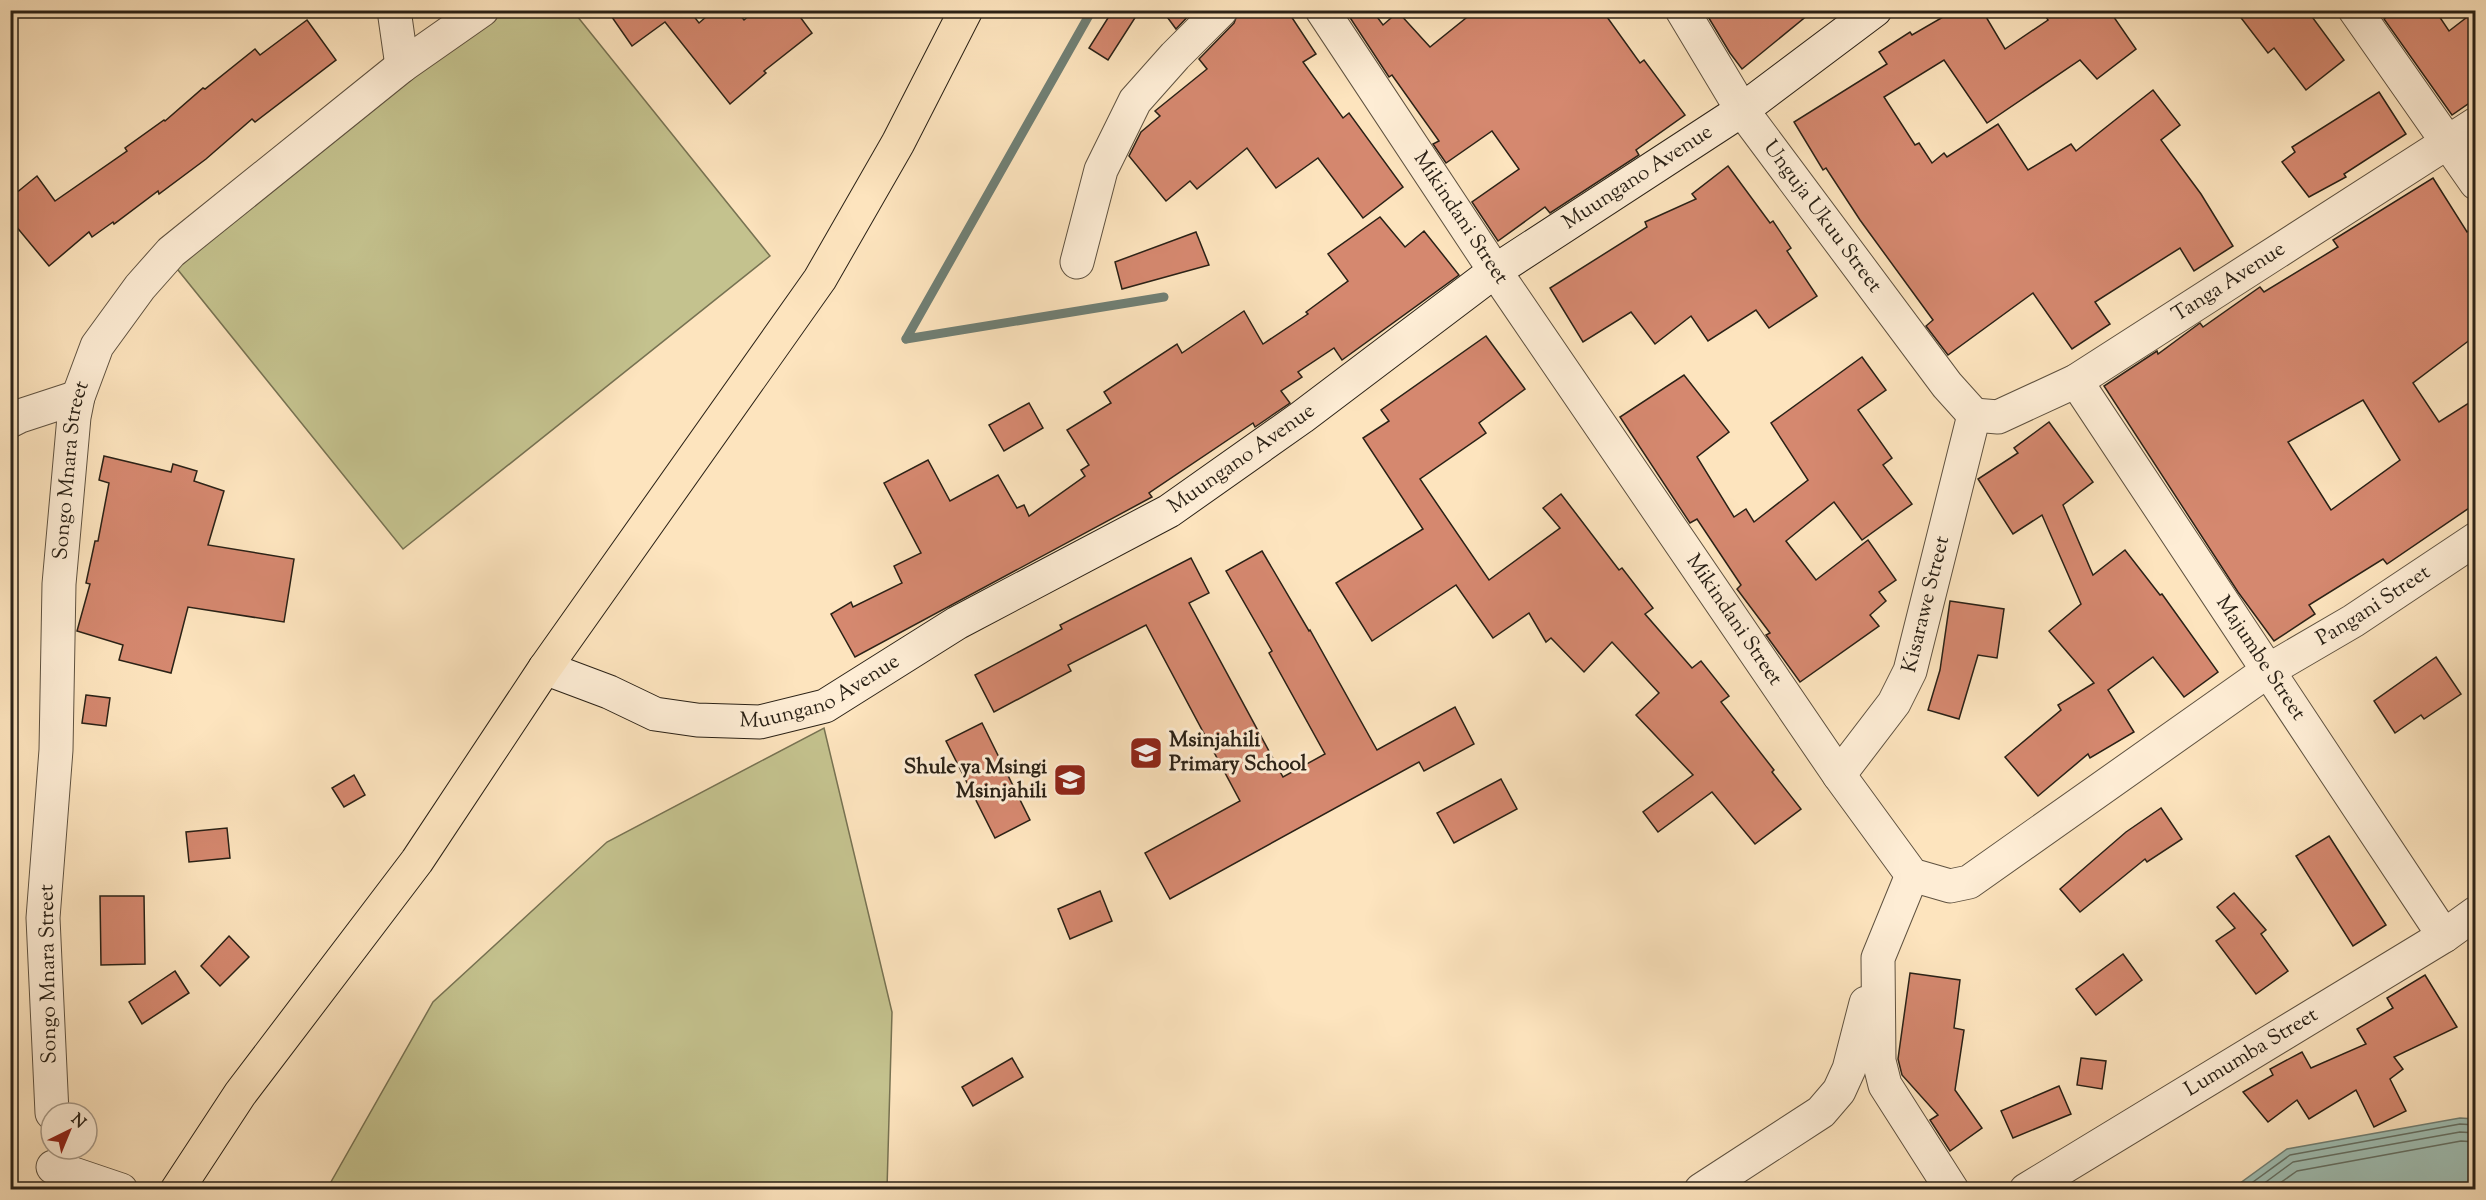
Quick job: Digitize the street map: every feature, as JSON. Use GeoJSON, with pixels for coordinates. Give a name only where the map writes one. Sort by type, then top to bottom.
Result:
{"type":"FeatureCollection","features":[{"type":"Feature","properties":{"kind":"highway"},"geometry":{"type":"LineString","coordinates":[[177,1190],[240,1094],[417,861],[545,668],[820,279],[898,143],[966,10]]}},
{"type":"Feature","properties":{"kind":"street"},"geometry":{"type":"LineString","coordinates":[[394,10],[402,66]]}},
{"type":"Feature","properties":{"kind":"street","name":"Songo Mnara Street"},"geometry":{"type":"LineString","coordinates":[[52,1101],[44,918],[56,750],[59,584],[72,430],[78,397],[97,346],[140,287],[171,252],[402,66],[482,10]]}},
{"type":"Feature","properties":{"kind":"street"},"geometry":{"type":"LineString","coordinates":[[1077,262],[1101,170],[1136,101],[1175,56],[1221,10]]}},
{"type":"Feature","properties":{"kind":"street","name":"Mikindani Street"},"geometry":{"type":"LineString","coordinates":[[1322,10],[1495,272],[1839,775],[1912,875]]}},
{"type":"Feature","properties":{"kind":"street","name":"Unguja Ukuu Street"},"geometry":{"type":"LineString","coordinates":[[1682,10],[1742,110],[1947,385],[1974,415]]}},
{"type":"Feature","properties":{"kind":"street","name":"Muungano Avenue"},"geometry":{"type":"LineString","coordinates":[[545,668],[609,692],[655,714],[697,720],[760,722],[825,706],[957,623],[1169,511],[1302,417],[1495,272],[1742,110],[1875,10]]}},
{"type":"Feature","properties":{"kind":"street"},"geometry":{"type":"LineString","coordinates":[[2355,10],[2475,183]]}},
{"type":"Feature","properties":{"kind":"street","name":"Tanga Avenue"},"geometry":{"type":"LineString","coordinates":[[1974,415],[1998,417],[2076,381],[2448,144],[2475,124]]}},
{"type":"Feature","properties":{"kind":"street","name":"Majumbe Street"},"geometry":{"type":"LineString","coordinates":[[2076,381],[2444,936]]}},
{"type":"Feature","properties":{"kind":"street"},"geometry":{"type":"LineString","coordinates":[[10,421],[78,397]]}},
{"type":"Feature","properties":{"kind":"street","name":"Kisarawe Street"},"geometry":{"type":"LineString","coordinates":[[1839,775],[1894,703],[1910,671],[1974,415]]}},
{"type":"Feature","properties":{"kind":"street","name":"Pangani Street"},"geometry":{"type":"LineString","coordinates":[[2269,670],[2352,621],[2475,539]]}},
{"type":"Feature","properties":{"kind":"street"},"geometry":{"type":"LineString","coordinates":[[1701,1190],[1821,1112],[1839,1090],[1849,1069],[1878,958],[1912,875],[1950,886],[1969,882],[2269,670]]}},
{"type":"Feature","properties":{"kind":"street","name":"Lumumba Street"},"geometry":{"type":"LineString","coordinates":[[2026,1190],[2444,936],[2475,913]]}},
{"type":"Feature","properties":{"kind":"street"},"geometry":{"type":"LineString","coordinates":[[1878,958],[1879,1061],[1885,1085],[1952,1190]]}},
{"type":"Feature","properties":{"kind":"street"},"geometry":{"type":"LineString","coordinates":[[53,1168],[120,1190]]}},
{"type":"Feature","properties":{"kind":"shaded area"},"geometry":{"type":"Polygon","coordinates":[[[493,10],[573,11],[770,256],[403,549],[174,265],[493,10]]]}},
{"type":"Feature","properties":{"kind":"shaded area"},"geometry":{"type":"Polygon","coordinates":[[[824,728],[892,1012],[887,1189],[327,1189],[433,1002],[607,842],[824,728]]]}},
{"type":"Feature","properties":{"kind":"water"},"geometry":{"type":"Polygon","coordinates":[[[2460,1118],[2475,1119],[2475,1189],[2232,1189],[2287,1149],[2460,1118]]]}},
{"type":"Feature","properties":{"kind":"building"},"geometry":{"type":"Polygon","coordinates":[[[607,10],[689,10],[699,23],[714,10],[736,10],[744,20],[756,10],[795,10],[812,33],[764,71],[766,73],[730,104],[665,22],[632,46],[607,10]]]}},
{"type":"Feature","properties":{"kind":"building"},"geometry":{"type":"Polygon","coordinates":[[[1113,10],[1140,10],[1108,60],[1089,48],[1113,10]]]}},
{"type":"Feature","properties":{"kind":"building"},"geometry":{"type":"Polygon","coordinates":[[[1162,10],[1194,10],[1176,29],[1162,10]]]}},
{"type":"Feature","properties":{"kind":"building"},"geometry":{"type":"Polygon","coordinates":[[[1239,10],[1287,10],[1316,54],[1303,62],[1343,118],[1349,113],[1403,187],[1363,218],[1318,158],[1276,188],[1247,148],[1197,189],[1190,181],[1166,201],[1129,156],[1141,132],[1160,116],[1155,111],[1207,69],[1199,59],[1234,23],[1239,10]]]}},
{"type":"Feature","properties":{"kind":"building"},"geometry":{"type":"Polygon","coordinates":[[[1345,10],[1372,10],[1383,25],[1398,12],[1430,47],[1476,10],[1602,10],[1640,63],[1644,60],[1685,115],[1636,150],[1639,155],[1550,213],[1545,207],[1498,241],[1472,202],[1519,169],[1492,131],[1446,163],[1433,144],[1439,141],[1392,75],[1389,77],[1345,10]]]}},
{"type":"Feature","properties":{"kind":"building"},"geometry":{"type":"Polygon","coordinates":[[[1704,10],[1814,10],[1742,69],[1704,10]]]}},
{"type":"Feature","properties":{"kind":"building"},"geometry":{"type":"Polygon","coordinates":[[[1955,10],[1982,10],[2005,49],[2048,20],[2042,10],[2109,10],[2136,49],[2097,79],[2080,60],[1987,123],[1944,60],[1884,97],[1915,145],[1919,143],[1932,163],[1944,153],[1947,157],[1998,124],[2028,170],[2071,144],[2076,151],[2153,90],[2180,125],[2161,140],[2201,194],[2233,246],[2194,271],[2180,248],[2095,302],[2110,324],[2072,349],[2033,293],[1948,355],[1926,326],[1933,320],[1860,220],[1826,168],[1823,170],[1794,122],[1887,64],[1879,52],[1910,32],[1912,35],[1955,10]]]}},
{"type":"Feature","properties":{"kind":"building"},"geometry":{"type":"Polygon","coordinates":[[[2235,10],[2307,10],[2344,60],[2306,90],[2274,48],[2268,53],[2235,10]]]}},
{"type":"Feature","properties":{"kind":"building"},"geometry":{"type":"Polygon","coordinates":[[[2397,10],[2435,10],[2449,31],[2475,11],[2475,99],[2452,115],[2384,19],[2397,10]]]}},
{"type":"Feature","properties":{"kind":"building"},"geometry":{"type":"Polygon","coordinates":[[[307,20],[336,60],[255,122],[252,119],[206,159],[159,194],[158,191],[114,224],[113,222],[92,237],[89,232],[49,266],[10,219],[10,198],[37,176],[55,201],[127,151],[125,148],[165,121],[203,88],[205,89],[255,49],[260,55],[307,20]]]}},
{"type":"Feature","properties":{"kind":"building"},"geometry":{"type":"Polygon","coordinates":[[[2379,92],[2406,134],[2344,174],[2346,177],[2309,197],[2282,162],[2295,152],[2292,147],[2379,92]]]}},
{"type":"Feature","properties":{"kind":"building"},"geometry":{"type":"Polygon","coordinates":[[[1728,166],[1770,223],[1773,221],[1791,248],[1787,251],[1817,296],[1769,328],[1756,310],[1708,341],[1691,316],[1655,344],[1631,312],[1583,342],[1550,288],[1647,227],[1645,222],[1696,199],[1692,194],[1728,166]]]}},
{"type":"Feature","properties":{"kind":"building"},"geometry":{"type":"Polygon","coordinates":[[[2433,178],[2467,232],[2475,226],[2475,336],[2413,383],[2439,422],[2475,399],[2475,504],[2387,564],[2383,559],[2309,605],[2315,614],[2274,641],[2238,592],[2104,386],[2157,351],[2158,354],[2200,323],[2203,327],[2260,287],[2264,292],[2338,247],[2333,240],[2433,178]],[[2363,400],[2288,442],[2331,510],[2400,460],[2363,400]]]}},
{"type":"Feature","properties":{"kind":"building"},"geometry":{"type":"Polygon","coordinates":[[[1380,217],[1405,247],[1424,231],[1459,275],[1342,360],[1334,348],[1298,372],[1302,377],[1281,391],[1290,403],[1255,427],[1253,423],[1149,493],[1152,497],[855,657],[831,614],[851,602],[853,607],[902,583],[894,566],[921,553],[884,483],[928,460],[950,501],[998,475],[1017,508],[1024,505],[1029,516],[1085,476],[1081,470],[1089,465],[1067,430],[1111,403],[1104,392],[1177,344],[1182,353],[1244,311],[1263,344],[1308,314],[1306,312],[1348,281],[1328,254],[1380,217]]]}},
{"type":"Feature","properties":{"kind":"building"},"geometry":{"type":"Polygon","coordinates":[[[1196,232],[1209,265],[1122,289],[1115,262],[1196,232]]]}},
{"type":"Feature","properties":{"kind":"building"},"geometry":{"type":"Polygon","coordinates":[[[1486,336],[1525,389],[1479,423],[1486,433],[1420,479],[1489,580],[1560,528],[1543,508],[1561,494],[1619,570],[1622,568],[1653,608],[1645,614],[1692,668],[1701,661],[1729,696],[1721,702],[1801,809],[1755,844],[1712,792],[1658,832],[1643,812],[1693,775],[1636,715],[1659,693],[1612,642],[1584,672],[1551,638],[1546,642],[1529,613],[1493,638],[1456,585],[1372,641],[1336,583],[1423,529],[1363,438],[1389,421],[1381,410],[1486,336]]]}},
{"type":"Feature","properties":{"kind":"building"},"geometry":{"type":"Polygon","coordinates":[[[1862,357],[1886,390],[1858,410],[1892,458],[1883,465],[1912,504],[1862,540],[1834,502],[1786,541],[1816,580],[1868,540],[1896,580],[1879,592],[1886,601],[1870,615],[1879,626],[1800,682],[1766,635],[1770,633],[1737,589],[1741,585],[1697,519],[1690,523],[1620,417],[1684,375],[1729,432],[1697,457],[1734,517],[1746,509],[1754,522],[1808,480],[1771,423],[1862,357]]]}},
{"type":"Feature","properties":{"kind":"building"},"geometry":{"type":"Polygon","coordinates":[[[1029,403],[1043,428],[1004,451],[989,425],[1029,403]]]}},
{"type":"Feature","properties":{"kind":"building"},"geometry":{"type":"Polygon","coordinates":[[[2049,422],[2093,482],[2063,505],[2093,575],[2125,550],[2160,595],[2162,594],[2218,672],[2184,697],[2153,657],[2108,690],[2134,732],[2090,758],[2088,754],[2038,796],[2005,757],[2061,710],[2058,705],[2094,683],[2049,631],[2081,604],[2042,515],[2013,534],[1978,479],[2018,453],[2014,448],[2049,422]]]}},
{"type":"Feature","properties":{"kind":"building"},"geometry":{"type":"Polygon","coordinates":[[[104,456],[171,472],[173,464],[197,471],[194,481],[224,491],[208,545],[294,559],[284,622],[188,607],[171,673],[119,660],[123,645],[77,631],[90,584],[86,583],[95,541],[98,541],[109,483],[99,480],[104,456]]]}},
{"type":"Feature","properties":{"kind":"building"},"geometry":{"type":"Polygon","coordinates":[[[1262,551],[1310,630],[1377,750],[1455,707],[1474,744],[1424,771],[1419,762],[1170,899],[1145,853],[1240,801],[1146,625],[1068,665],[1071,671],[994,712],[975,675],[1062,629],[1060,625],[1191,558],[1209,593],[1189,603],[1283,777],[1325,754],[1269,653],[1272,651],[1226,571],[1262,551]]]}},
{"type":"Feature","properties":{"kind":"building"},"geometry":{"type":"Polygon","coordinates":[[[1950,601],[2004,609],[1997,658],[1978,655],[1959,719],[1928,710],[1940,670],[1950,601]]]}},
{"type":"Feature","properties":{"kind":"building"},"geometry":{"type":"Polygon","coordinates":[[[2436,657],[2461,694],[2424,719],[2421,715],[2395,733],[2374,701],[2436,657]]]}},
{"type":"Feature","properties":{"kind":"building"},"geometry":{"type":"Polygon","coordinates":[[[86,695],[110,698],[106,726],[82,723],[86,695]]]}},
{"type":"Feature","properties":{"kind":"building"},"geometry":{"type":"Polygon","coordinates":[[[982,723],[1030,820],[995,838],[946,741],[982,723]]]}},
{"type":"Feature","properties":{"kind":"building"},"geometry":{"type":"Polygon","coordinates":[[[354,775],[365,795],[344,807],[332,788],[354,775]]]}},
{"type":"Feature","properties":{"kind":"building"},"geometry":{"type":"Polygon","coordinates":[[[1501,779],[1517,809],[1454,843],[1437,813],[1501,779]]]}},
{"type":"Feature","properties":{"kind":"building"},"geometry":{"type":"Polygon","coordinates":[[[2161,808],[2182,839],[2147,862],[2145,859],[2080,912],[2060,889],[2126,832],[2161,808]]]}},
{"type":"Feature","properties":{"kind":"building"},"geometry":{"type":"Polygon","coordinates":[[[227,828],[230,858],[189,862],[186,832],[227,828]]]}},
{"type":"Feature","properties":{"kind":"building"},"geometry":{"type":"Polygon","coordinates":[[[2329,836],[2386,925],[2353,946],[2296,856],[2329,836]]]}},
{"type":"Feature","properties":{"kind":"building"},"geometry":{"type":"Polygon","coordinates":[[[1100,891],[1112,921],[1070,939],[1058,909],[1100,891]]]}},
{"type":"Feature","properties":{"kind":"building"},"geometry":{"type":"Polygon","coordinates":[[[2234,893],[2266,930],[2261,934],[2288,971],[2256,994],[2216,941],[2235,928],[2217,907],[2234,893]]]}},
{"type":"Feature","properties":{"kind":"building"},"geometry":{"type":"Polygon","coordinates":[[[100,896],[144,896],[145,964],[101,965],[100,896]]]}},
{"type":"Feature","properties":{"kind":"building"},"geometry":{"type":"Polygon","coordinates":[[[229,936],[249,957],[220,986],[201,966],[229,936]]]}},
{"type":"Feature","properties":{"kind":"building"},"geometry":{"type":"Polygon","coordinates":[[[2123,954],[2142,980],[2096,1015],[2076,989],[2123,954]]]}},
{"type":"Feature","properties":{"kind":"building"},"geometry":{"type":"Polygon","coordinates":[[[175,971],[189,993],[142,1024],[129,1002],[175,971]]]}},
{"type":"Feature","properties":{"kind":"building"},"geometry":{"type":"Polygon","coordinates":[[[1910,973],[1960,980],[1954,1028],[1964,1030],[1955,1090],[1982,1128],[1950,1151],[1930,1120],[1938,1115],[1902,1075],[1898,1059],[1910,973]]]}},
{"type":"Feature","properties":{"kind":"building"},"geometry":{"type":"Polygon","coordinates":[[[2425,975],[2457,1027],[2394,1057],[2403,1069],[2390,1079],[2406,1111],[2374,1127],[2356,1090],[2309,1119],[2297,1100],[2268,1122],[2243,1092],[2273,1075],[2270,1069],[2302,1052],[2311,1068],[2366,1044],[2357,1029],[2393,1008],[2387,998],[2425,975]]]}},
{"type":"Feature","properties":{"kind":"building"},"geometry":{"type":"Polygon","coordinates":[[[1012,1058],[1023,1077],[973,1106],[962,1087],[1012,1058]]]}},
{"type":"Feature","properties":{"kind":"building"},"geometry":{"type":"Polygon","coordinates":[[[2081,1058],[2106,1061],[2102,1089],[2077,1085],[2081,1058]]]}},
{"type":"Feature","properties":{"kind":"building"},"geometry":{"type":"Polygon","coordinates":[[[2059,1086],[2071,1114],[2013,1138],[2001,1111],[2059,1086]]]}},
{"type":"Feature","properties":{"kind":"waterway"},"geometry":{"type":"LineString","coordinates":[[906,339],[1092,10]]}},
{"type":"Feature","properties":{"kind":"waterway"},"geometry":{"type":"LineString","coordinates":[[906,339],[1164,297]]}},
{"type":"Feature","properties":{"kind":"place","name":"Msinjahili Primary School"},"geometry":{"type":"Point","coordinates":[1146,753]}},
{"type":"Feature","properties":{"kind":"place","name":"Shule ya Msingi Msinjahili"},"geometry":{"type":"Point","coordinates":[1070,780]}}]}
